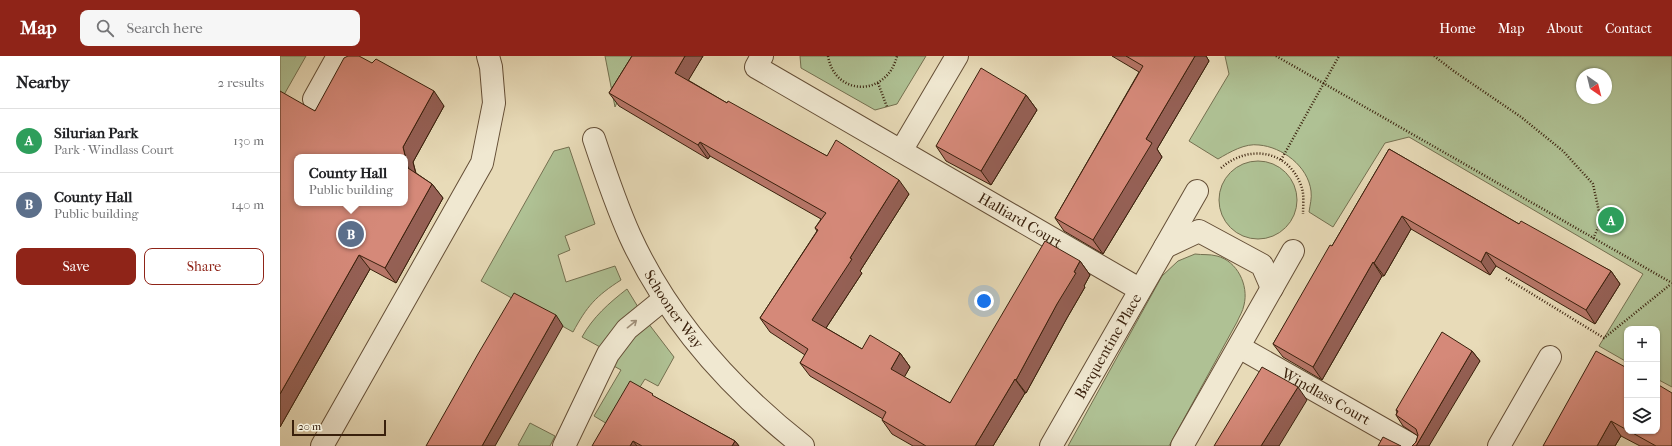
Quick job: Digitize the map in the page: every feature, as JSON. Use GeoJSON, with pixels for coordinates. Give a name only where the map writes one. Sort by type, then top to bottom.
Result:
{"type":"FeatureCollection","features":[{"type":"Feature","properties":{"kind":"street"},"geometry":{"type":"LineString","coordinates":[[314,99],[338,56]]}},
{"type":"Feature","properties":{"kind":"street"},"geometry":{"type":"LineString","coordinates":[[322,446],[482,163],[494,103],[491,67],[488,56]]}},
{"type":"Feature","properties":{"kind":"street","name":"Halliard Court"},"geometry":{"type":"LineString","coordinates":[[762,56],[756,67],[1139,289]]}},
{"type":"Feature","properties":{"kind":"street"},"geometry":{"type":"LineString","coordinates":[[901,151],[957,56]]}},
{"type":"Feature","properties":{"kind":"street","name":"Schooner Way"},"geometry":{"type":"LineString","coordinates":[[594,139],[612,191],[630,236],[664,299],[708,356],[746,398],[802,446]]}},
{"type":"Feature","properties":{"kind":"street","name":"Barquentine Place"},"geometry":{"type":"LineString","coordinates":[[1051,446],[1139,289],[1197,191]]}},
{"type":"Feature","properties":{"kind":"street"},"geometry":{"type":"LineString","coordinates":[[1165,247],[1199,231],[1262,265],[1272,288]]}},
{"type":"Feature","properties":{"kind":"street"},"geometry":{"type":"LineString","coordinates":[[1182,446],[1239,348],[1293,250]]}},
{"type":"Feature","properties":{"kind":"street"},"geometry":{"type":"LineString","coordinates":[[564,446],[608,354],[627,329],[664,299]]}},
{"type":"Feature","properties":{"kind":"street","name":"Windlass Court"},"geometry":{"type":"LineString","coordinates":[[1239,348],[1413,446]]}},
{"type":"Feature","properties":{"kind":"street"},"geometry":{"type":"LineString","coordinates":[[1499,446],[1550,357]]}},
{"type":"Feature","properties":{"kind":"path"},"geometry":{"type":"LineString","coordinates":[[828,56],[829,63],[835,73],[843,81],[854,86],[866,87],[878,83],[887,77],[894,68],[897,56]]}},
{"type":"Feature","properties":{"kind":"path"},"geometry":{"type":"LineString","coordinates":[[1276,56],[1672,284],[1604,338],[1506,278]]}},
{"type":"Feature","properties":{"kind":"path"},"geometry":{"type":"LineString","coordinates":[[1281,160],[1339,56]]}},
{"type":"Feature","properties":{"kind":"path"},"geometry":{"type":"LineString","coordinates":[[1434,56],[1521,117],[1564,151],[1594,184],[1601,221],[1593,239]]}},
{"type":"Feature","properties":{"kind":"path"},"geometry":{"type":"LineString","coordinates":[[878,83],[887,107]]}},
{"type":"Feature","properties":{"kind":"path"},"geometry":{"type":"LineString","coordinates":[[1222,168],[1230,160],[1250,153],[1262,153],[1281,160],[1289,166],[1301,184],[1303,195],[1303,214]]}},
{"type":"Feature","properties":{"kind":"green space"},"geometry":{"type":"Polygon","coordinates":[[[280,56],[306,56],[281,100],[280,100],[280,56]]]}},
{"type":"Feature","properties":{"kind":"green space"},"geometry":{"type":"Polygon","coordinates":[[[605,56],[638,56],[615,107],[605,56]]]}},
{"type":"Feature","properties":{"kind":"green space"},"geometry":{"type":"Polygon","coordinates":[[[800,56],[926,56],[897,104],[875,110],[801,68],[800,56]]]}},
{"type":"Feature","properties":{"kind":"green space"},"geometry":{"type":"Polygon","coordinates":[[[1225,56],[1672,56],[1672,387],[1660,381],[1660,326],[1624,326],[1624,360],[1599,346],[1643,274],[1409,137],[1385,143],[1333,227],[1309,212],[1311,194],[1309,182],[1299,166],[1285,154],[1268,147],[1248,145],[1218,159],[1189,141],[1229,74],[1225,56]]]}},
{"type":"Feature","properties":{"kind":"green space"},"geometry":{"type":"Polygon","coordinates":[[[569,147],[595,224],[565,236],[570,250],[558,255],[566,282],[615,266],[621,280],[605,291],[593,302],[573,332],[481,281],[554,151],[569,147]]]}},
{"type":"Feature","properties":{"kind":"green space"},"geometry":{"type":"Polygon","coordinates":[[[1258,161],[1273,164],[1280,168],[1290,178],[1294,185],[1297,200],[1294,215],[1290,222],[1280,232],[1273,236],[1258,239],[1243,236],[1236,232],[1226,222],[1222,215],[1219,200],[1222,185],[1226,178],[1236,168],[1243,164],[1258,161]]]}},
{"type":"Feature","properties":{"kind":"green space"},"geometry":{"type":"Polygon","coordinates":[[[1195,254],[1217,256],[1224,259],[1236,268],[1245,290],[1244,305],[1237,322],[1169,446],[1068,446],[1162,276],[1178,261],[1195,254]]]}},
{"type":"Feature","properties":{"kind":"green space"},"geometry":{"type":"Polygon","coordinates":[[[627,289],[638,307],[622,320],[600,347],[582,337],[591,323],[602,311],[627,289]]]}},
{"type":"Feature","properties":{"kind":"green space"},"geometry":{"type":"Polygon","coordinates":[[[648,323],[674,357],[658,386],[645,379],[614,428],[594,416],[621,370],[612,365],[625,346],[648,323]]]}},
{"type":"Feature","properties":{"kind":"green space"},"geometry":{"type":"Polygon","coordinates":[[[530,423],[555,436],[550,446],[518,445],[530,423]]]}},
{"type":"Feature","properties":{"kind":"building"},"geometry":{"type":"Polygon","coordinates":[[[348,56],[359,56],[372,63],[376,59],[434,91],[403,147],[405,154],[294,154],[294,206],[408,206],[408,168],[432,184],[385,268],[359,255],[280,394],[280,91],[315,111],[344,58],[348,56]]]}},
{"type":"Feature","properties":{"kind":"building"},"geometry":{"type":"Polygon","coordinates":[[[632,56],[685,56],[675,73],[727,103],[728,101],[827,156],[836,140],[899,180],[850,258],[852,259],[812,320],[862,349],[870,335],[900,353],[891,369],[950,403],[1045,241],[1080,261],[1074,272],[1076,273],[1057,304],[1016,380],[1015,379],[975,446],[926,446],[882,420],[886,412],[800,363],[808,349],[760,318],[818,230],[815,228],[826,213],[700,142],[698,145],[609,93],[632,56]]]}},
{"type":"Feature","properties":{"kind":"building"},"geometry":{"type":"Polygon","coordinates":[[[1126,56],[1195,56],[1146,139],[1152,143],[1093,240],[1055,218],[1143,66],[1126,56]]]}},
{"type":"Feature","properties":{"kind":"building"},"geometry":{"type":"Polygon","coordinates":[[[981,68],[1026,95],[981,171],[936,146],[981,68]]]}},
{"type":"Feature","properties":{"kind":"building"},"geometry":{"type":"Polygon","coordinates":[[[1389,149],[1519,224],[1521,221],[1611,271],[1586,310],[1486,252],[1481,262],[1402,216],[1374,263],[1373,262],[1313,367],[1273,344],[1330,245],[1332,246],[1389,149]]]}},
{"type":"Feature","properties":{"kind":"building"},"geometry":{"type":"Polygon","coordinates":[[[514,293],[556,315],[482,446],[426,446],[478,354],[514,293]]]}},
{"type":"Feature","properties":{"kind":"building"},"geometry":{"type":"Polygon","coordinates":[[[1442,332],[1472,351],[1416,446],[1412,446],[1416,442],[1418,435],[1416,429],[1396,415],[1398,411],[1396,410],[1442,332]]]}},
{"type":"Feature","properties":{"kind":"building"},"geometry":{"type":"Polygon","coordinates":[[[1596,351],[1624,366],[1624,428],[1611,421],[1597,446],[1543,446],[1596,351]]]}},
{"type":"Feature","properties":{"kind":"building"},"geometry":{"type":"Polygon","coordinates":[[[1262,367],[1298,387],[1261,446],[1214,446],[1262,367]]]}},
{"type":"Feature","properties":{"kind":"building"},"geometry":{"type":"Polygon","coordinates":[[[630,381],[653,394],[652,395],[735,441],[732,446],[642,446],[633,441],[630,446],[592,446],[630,381]]]}},
{"type":"Feature","properties":{"kind":"building"},"geometry":{"type":"Polygon","coordinates":[[[1660,386],[1672,393],[1672,446],[1656,446],[1634,434],[1660,434],[1660,386]]]}},
{"type":"Feature","properties":{"kind":"building"},"geometry":{"type":"Polygon","coordinates":[[[1383,437],[1401,446],[1378,446],[1383,437]]]}},
{"type":"Feature","properties":{"kind":"place","name":"Silurian Park"},"geometry":{"type":"Point","coordinates":[1611,220]}},
{"type":"Feature","properties":{"kind":"place","name":"County Hall"},"geometry":{"type":"Point","coordinates":[351,234]}}]}
